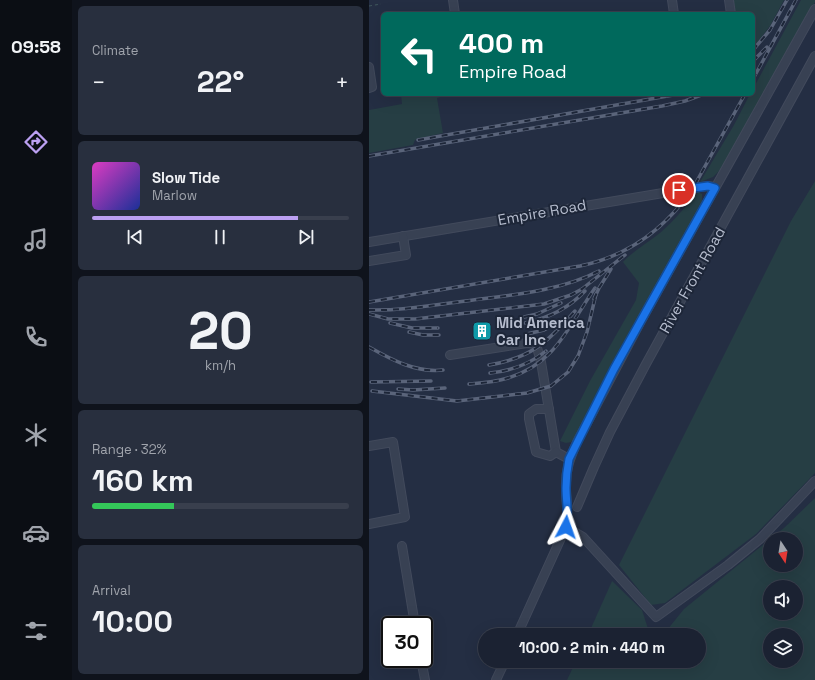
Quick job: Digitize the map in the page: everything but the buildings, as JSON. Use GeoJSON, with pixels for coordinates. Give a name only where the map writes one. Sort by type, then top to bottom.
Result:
{"type":"FeatureCollection","features":[{"type":"Feature","properties":{"kind":"street"},"geometry":{"type":"LineString","coordinates":[[453,0],[455,12]]}},
{"type":"Feature","properties":{"kind":"street"},"geometry":{"type":"LineString","coordinates":[[672,0],[674,12]]}},
{"type":"Feature","properties":{"kind":"street"},"geometry":{"type":"LineString","coordinates":[[729,0],[731,12]]}},
{"type":"Feature","properties":{"kind":"street","name":"River Front Road"},"geometry":{"type":"LineString","coordinates":[[520,628],[566,527],[568,512],[566,474],[569,459],[614,369],[815,9]]}},
{"type":"Feature","properties":{"kind":"street","name":"River Front Road"},"geometry":{"type":"LineString","coordinates":[[577,508],[610,432],[642,371],[815,56]]}},
{"type":"Feature","properties":{"kind":"street"},"geometry":{"type":"LineString","coordinates":[[369,66],[373,87],[369,88]]}},
{"type":"Feature","properties":{"kind":"street","name":"Empire Road"},"geometry":{"type":"LineString","coordinates":[[369,242],[693,188],[708,186],[715,188]]}},
{"type":"Feature","properties":{"kind":"street"},"geometry":{"type":"LineString","coordinates":[[369,261],[406,255],[403,236]]}},
{"type":"Feature","properties":{"kind":"street"},"geometry":{"type":"LineString","coordinates":[[449,355],[527,343],[536,344],[541,362],[556,452]]}},
{"type":"Feature","properties":{"kind":"street"},"geometry":{"type":"LineString","coordinates":[[549,408],[536,409],[529,414],[529,419],[536,452],[550,456],[556,452]]}},
{"type":"Feature","properties":{"kind":"street"},"geometry":{"type":"LineString","coordinates":[[369,446],[393,442],[405,517],[369,524]]}},
{"type":"Feature","properties":{"kind":"street"},"geometry":{"type":"LineString","coordinates":[[556,452],[569,459]]}},
{"type":"Feature","properties":{"kind":"street"},"geometry":{"type":"LineString","coordinates":[[566,527],[583,537],[656,617],[728,565],[760,539],[815,481]]}},
{"type":"Feature","properties":{"kind":"street"},"geometry":{"type":"LineString","coordinates":[[401,546],[413,616]]}},
{"type":"Feature","properties":{"kind":"street"},"geometry":{"type":"LineString","coordinates":[[423,668],[425,680]]}},
{"type":"Feature","properties":{"kind":"street"},"geometry":{"type":"LineString","coordinates":[[496,680],[502,668]]}},
{"type":"Feature","properties":{"kind":"path"},"geometry":{"type":"LineString","coordinates":[[369,6],[381,4]]}},
{"type":"Feature","properties":{"kind":"green space"},"geometry":{"type":"Polygon","coordinates":[[[733,0],[784,0],[770,26],[755,45],[755,12],[735,12],[733,0]]]}},
{"type":"Feature","properties":{"kind":"green space"},"geometry":{"type":"Polygon","coordinates":[[[801,0],[815,0],[723,167],[713,177],[700,182],[734,125],[749,96],[755,96],[755,85],[801,0]]]}},
{"type":"Feature","properties":{"kind":"green space"},"geometry":{"type":"Polygon","coordinates":[[[401,96],[445,96],[437,98],[443,133],[417,139],[413,145],[369,153],[369,110],[402,104],[401,96]]]}},
{"type":"Feature","properties":{"kind":"green space"},"geometry":{"type":"Polygon","coordinates":[[[815,181],[815,473],[756,534],[665,603],[651,605],[619,565],[791,221],[815,181]]]}},
{"type":"Feature","properties":{"kind":"green space"},"geometry":{"type":"Polygon","coordinates":[[[698,192],[702,194],[702,203],[576,436],[571,442],[566,443],[560,441],[590,381],[636,300],[639,283],[623,262],[665,228],[698,192]]]}},
{"type":"Feature","properties":{"kind":"green space"},"geometry":{"type":"Polygon","coordinates":[[[815,498],[815,680],[567,680],[573,668],[706,668],[706,628],[669,628],[684,609],[763,545],[763,572],[803,572],[803,532],[779,532],[815,498]]]}},
{"type":"Feature","properties":{"kind":"green space"},"geometry":{"type":"Polygon","coordinates":[[[612,581],[642,610],[648,628],[591,628],[612,581]]]}},
{"type":"Feature","properties":{"kind":"railway"},"geometry":{"type":"LineString","coordinates":[[755,48],[770,30],[787,0]]}},
{"type":"Feature","properties":{"kind":"railway"},"geometry":{"type":"LineString","coordinates":[[755,75],[796,0]]}},
{"type":"Feature","properties":{"kind":"railway"},"geometry":{"type":"LineString","coordinates":[[755,59],[767,47]]}},
{"type":"Feature","properties":{"kind":"railway"},"geometry":{"type":"LineString","coordinates":[[418,140],[668,96]]}},
{"type":"Feature","properties":{"kind":"railway"},"geometry":{"type":"LineString","coordinates":[[369,156],[662,106],[685,101],[699,96]]}},
{"type":"Feature","properties":{"kind":"railway"},"geometry":{"type":"LineString","coordinates":[[369,302],[580,266],[614,255],[630,247],[658,228],[671,216],[693,188],[744,96]]}},
{"type":"Feature","properties":{"kind":"railway"},"geometry":{"type":"LineString","coordinates":[[369,314],[388,319],[415,319],[544,304],[571,295],[582,289],[625,255]]}},
{"type":"Feature","properties":{"kind":"railway"},"geometry":{"type":"LineString","coordinates":[[594,299],[611,269]]}},
{"type":"Feature","properties":{"kind":"railway"},"geometry":{"type":"LineString","coordinates":[[369,310],[393,310],[534,292],[567,284],[599,271]]}},
{"type":"Feature","properties":{"kind":"railway"},"geometry":{"type":"LineString","coordinates":[[469,384],[508,378],[524,372],[538,363],[560,342],[595,288]]}},
{"type":"Feature","properties":{"kind":"railway"},"geometry":{"type":"LineString","coordinates":[[525,323],[558,312],[572,303],[585,291]]}},
{"type":"Feature","properties":{"kind":"railway"},"geometry":{"type":"LineString","coordinates":[[372,391],[457,401],[527,393],[551,386],[568,372],[578,356],[587,332],[596,294]]}},
{"type":"Feature","properties":{"kind":"railway"},"geometry":{"type":"LineString","coordinates":[[524,317],[537,314],[561,303]]}},
{"type":"Feature","properties":{"kind":"railway"},"geometry":{"type":"LineString","coordinates":[[489,365],[516,358],[538,347],[556,332],[575,311]]}},
{"type":"Feature","properties":{"kind":"railway"},"geometry":{"type":"LineString","coordinates":[[527,334],[544,330],[563,320]]}},
{"type":"Feature","properties":{"kind":"railway"},"geometry":{"type":"LineString","coordinates":[[390,323],[412,328],[438,328]]}},
{"type":"Feature","properties":{"kind":"railway"},"geometry":{"type":"LineString","coordinates":[[409,332],[423,335],[439,335]]}},
{"type":"Feature","properties":{"kind":"railway"},"geometry":{"type":"LineString","coordinates":[[369,347],[395,361],[423,370],[443,370]]}},
{"type":"Feature","properties":{"kind":"railway"},"geometry":{"type":"LineString","coordinates":[[490,373],[505,371],[519,366],[533,360],[546,351]]}},
{"type":"Feature","properties":{"kind":"railway"},"geometry":{"type":"LineString","coordinates":[[371,382],[431,381]]}},
{"type":"Feature","properties":{"kind":"railway"},"geometry":{"type":"LineString","coordinates":[[398,389],[413,390],[445,388]]}},
{"type":"Feature","properties":{"kind":"place","name":"Mid America Car Inc"},"geometry":{"type":"Point","coordinates":[482,331]}},
{"type":"Feature","properties":{"kind":"route"},"geometry":{"type":"LineString","coordinates":[[566,527],[568,512],[566,474],[569,459],[614,369],[715,188],[708,186],[679,190]]}}]}
